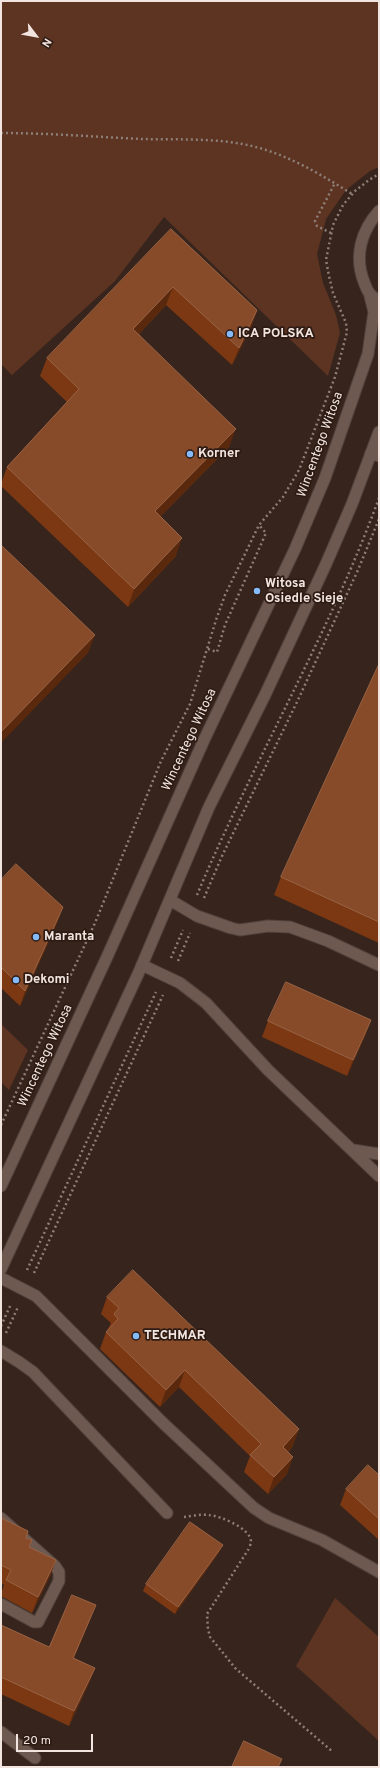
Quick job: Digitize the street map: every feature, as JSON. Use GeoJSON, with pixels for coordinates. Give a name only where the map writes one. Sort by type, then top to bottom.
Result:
{"type":"FeatureCollection","features":[{"type":"Feature","properties":{"kind":"main road","name":"Wincentego Witosa"},"geometry":{"type":"LineString","coordinates":[[1,1186],[204,740],[295,549],[325,478],[368,354],[375,298],[360,272],[358,255],[361,240],[370,221],[379,211]]}},
{"type":"Feature","properties":{"kind":"main road"},"geometry":{"type":"LineString","coordinates":[[1,1269],[142,965],[209,807],[265,695],[326,564],[375,454],[379,432]]}},
{"type":"Feature","properties":{"kind":"main road"},"geometry":{"type":"LineString","coordinates":[[170,900],[197,916],[231,928],[240,930],[268,926],[290,928],[328,941],[379,965]]}},
{"type":"Feature","properties":{"kind":"main road"},"geometry":{"type":"LineString","coordinates":[[142,965],[180,983],[206,1003],[268,1070],[379,1176]]}},
{"type":"Feature","properties":{"kind":"main road"},"geometry":{"type":"LineString","coordinates":[[353,1150],[379,1154]]}},
{"type":"Feature","properties":{"kind":"main road"},"geometry":{"type":"LineString","coordinates":[[1,1278],[36,1296],[162,1423],[254,1508],[269,1518],[322,1540],[379,1572]]}},
{"type":"Feature","properties":{"kind":"main road"},"geometry":{"type":"LineString","coordinates":[[1,1351],[33,1372],[167,1513]]}},
{"type":"Feature","properties":{"kind":"main road"},"geometry":{"type":"LineString","coordinates":[[1,1518],[55,1566],[59,1572],[59,1581],[38,1622],[34,1622],[1,1604]]}},
{"type":"Feature","properties":{"kind":"main road"},"geometry":{"type":"LineString","coordinates":[[1,1732],[34,1758]]}},
{"type":"Feature","properties":{"kind":"path"},"geometry":{"type":"LineString","coordinates":[[1,133],[202,140],[232,143],[266,150],[299,163],[352,194]]}},
{"type":"Feature","properties":{"kind":"path"},"geometry":{"type":"LineString","coordinates":[[331,233],[318,226],[315,221],[335,183]]}},
{"type":"Feature","properties":{"kind":"path"},"geometry":{"type":"LineString","coordinates":[[1,1125],[95,923],[161,761],[190,704],[225,595],[259,525],[283,497],[299,470],[335,377],[347,332]]}},
{"type":"Feature","properties":{"kind":"path"},"geometry":{"type":"LineString","coordinates":[[208,649],[216,652],[225,625],[266,533],[259,525]]}},
{"type":"Feature","properties":{"kind":"path"},"geometry":{"type":"LineString","coordinates":[[167,1513],[178,1517],[207,1514],[216,1516],[235,1523],[249,1536],[251,1542],[248,1550],[207,1614],[210,1637],[236,1669],[333,1752]]}},
{"type":"Feature","properties":{"kind":"shaded area"},"geometry":{"type":"Polygon","coordinates":[[[1,1],[379,1],[379,167],[370,171],[346,190],[326,219],[317,254],[323,283],[336,315],[340,333],[328,376],[164,217],[115,281],[12,375],[1,364],[1,1]]]}},
{"type":"Feature","properties":{"kind":"shaded area"},"geometry":{"type":"Polygon","coordinates":[[[1,1024],[28,1050],[9,1090],[1,1082],[1,1024]]]}},
{"type":"Feature","properties":{"kind":"shaded area"},"geometry":{"type":"Polygon","coordinates":[[[335,1598],[379,1637],[379,1741],[296,1666],[335,1598]]]}},
{"type":"Feature","properties":{"kind":"building"},"geometry":{"type":"Polygon","coordinates":[[[171,229],[257,310],[239,348],[173,287],[133,329],[236,429],[155,511],[182,538],[134,589],[7,467],[79,389],[47,358],[171,229]]]}},
{"type":"Feature","properties":{"kind":"building"},"geometry":{"type":"Polygon","coordinates":[[[1,545],[95,635],[1,732],[1,545]]]}},
{"type":"Feature","properties":{"kind":"building"},"geometry":{"type":"Polygon","coordinates":[[[379,664],[379,922],[281,877],[379,664]]]}},
{"type":"Feature","properties":{"kind":"building"},"geometry":{"type":"Polygon","coordinates":[[[16,864],[63,907],[25,991],[1,967],[1,880],[16,864]]]}},
{"type":"Feature","properties":{"kind":"building"},"geometry":{"type":"Polygon","coordinates":[[[286,982],[371,1020],[353,1060],[268,1021],[286,982]]]}},
{"type":"Feature","properties":{"kind":"building"},"geometry":{"type":"Polygon","coordinates":[[[133,1270],[299,1429],[283,1447],[293,1457],[274,1477],[250,1455],[261,1444],[185,1370],[166,1390],[106,1332],[118,1319],[114,1314],[119,1308],[107,1297],[133,1270]]]}},
{"type":"Feature","properties":{"kind":"building"},"geometry":{"type":"Polygon","coordinates":[[[368,1465],[379,1475],[379,1519],[346,1489],[368,1465]]]}},
{"type":"Feature","properties":{"kind":"building"},"geometry":{"type":"Polygon","coordinates":[[[1,1518],[28,1531],[26,1538],[32,1540],[29,1547],[56,1560],[38,1597],[6,1580],[11,1570],[1,1565],[1,1518]]]}},
{"type":"Feature","properties":{"kind":"building"},"geometry":{"type":"Polygon","coordinates":[[[190,1522],[223,1545],[178,1607],[146,1584],[190,1522]]]}},
{"type":"Feature","properties":{"kind":"building"},"geometry":{"type":"Polygon","coordinates":[[[72,1595],[96,1605],[73,1658],[95,1668],[74,1711],[1,1677],[1,1625],[49,1647],[72,1595]]]}},
{"type":"Feature","properties":{"kind":"building"},"geometry":{"type":"Polygon","coordinates":[[[244,1741],[282,1759],[278,1767],[232,1767],[244,1741]]]}},
{"type":"Feature","properties":{"kind":"place","name":"ICA POLSKA"},"geometry":{"type":"Point","coordinates":[230,334]}},
{"type":"Feature","properties":{"kind":"place","name":"Korner"},"geometry":{"type":"Point","coordinates":[190,454]}},
{"type":"Feature","properties":{"kind":"place","name":"Witosa Osiedle Sieje"},"geometry":{"type":"Point","coordinates":[257,591]}},
{"type":"Feature","properties":{"kind":"place","name":"Maranta"},"geometry":{"type":"Point","coordinates":[36,937]}},
{"type":"Feature","properties":{"kind":"place","name":"Dekomi"},"geometry":{"type":"Point","coordinates":[16,980]}},
{"type":"Feature","properties":{"kind":"place","name":"TECHMAR"},"geometry":{"type":"Point","coordinates":[136,1336]}}]}
